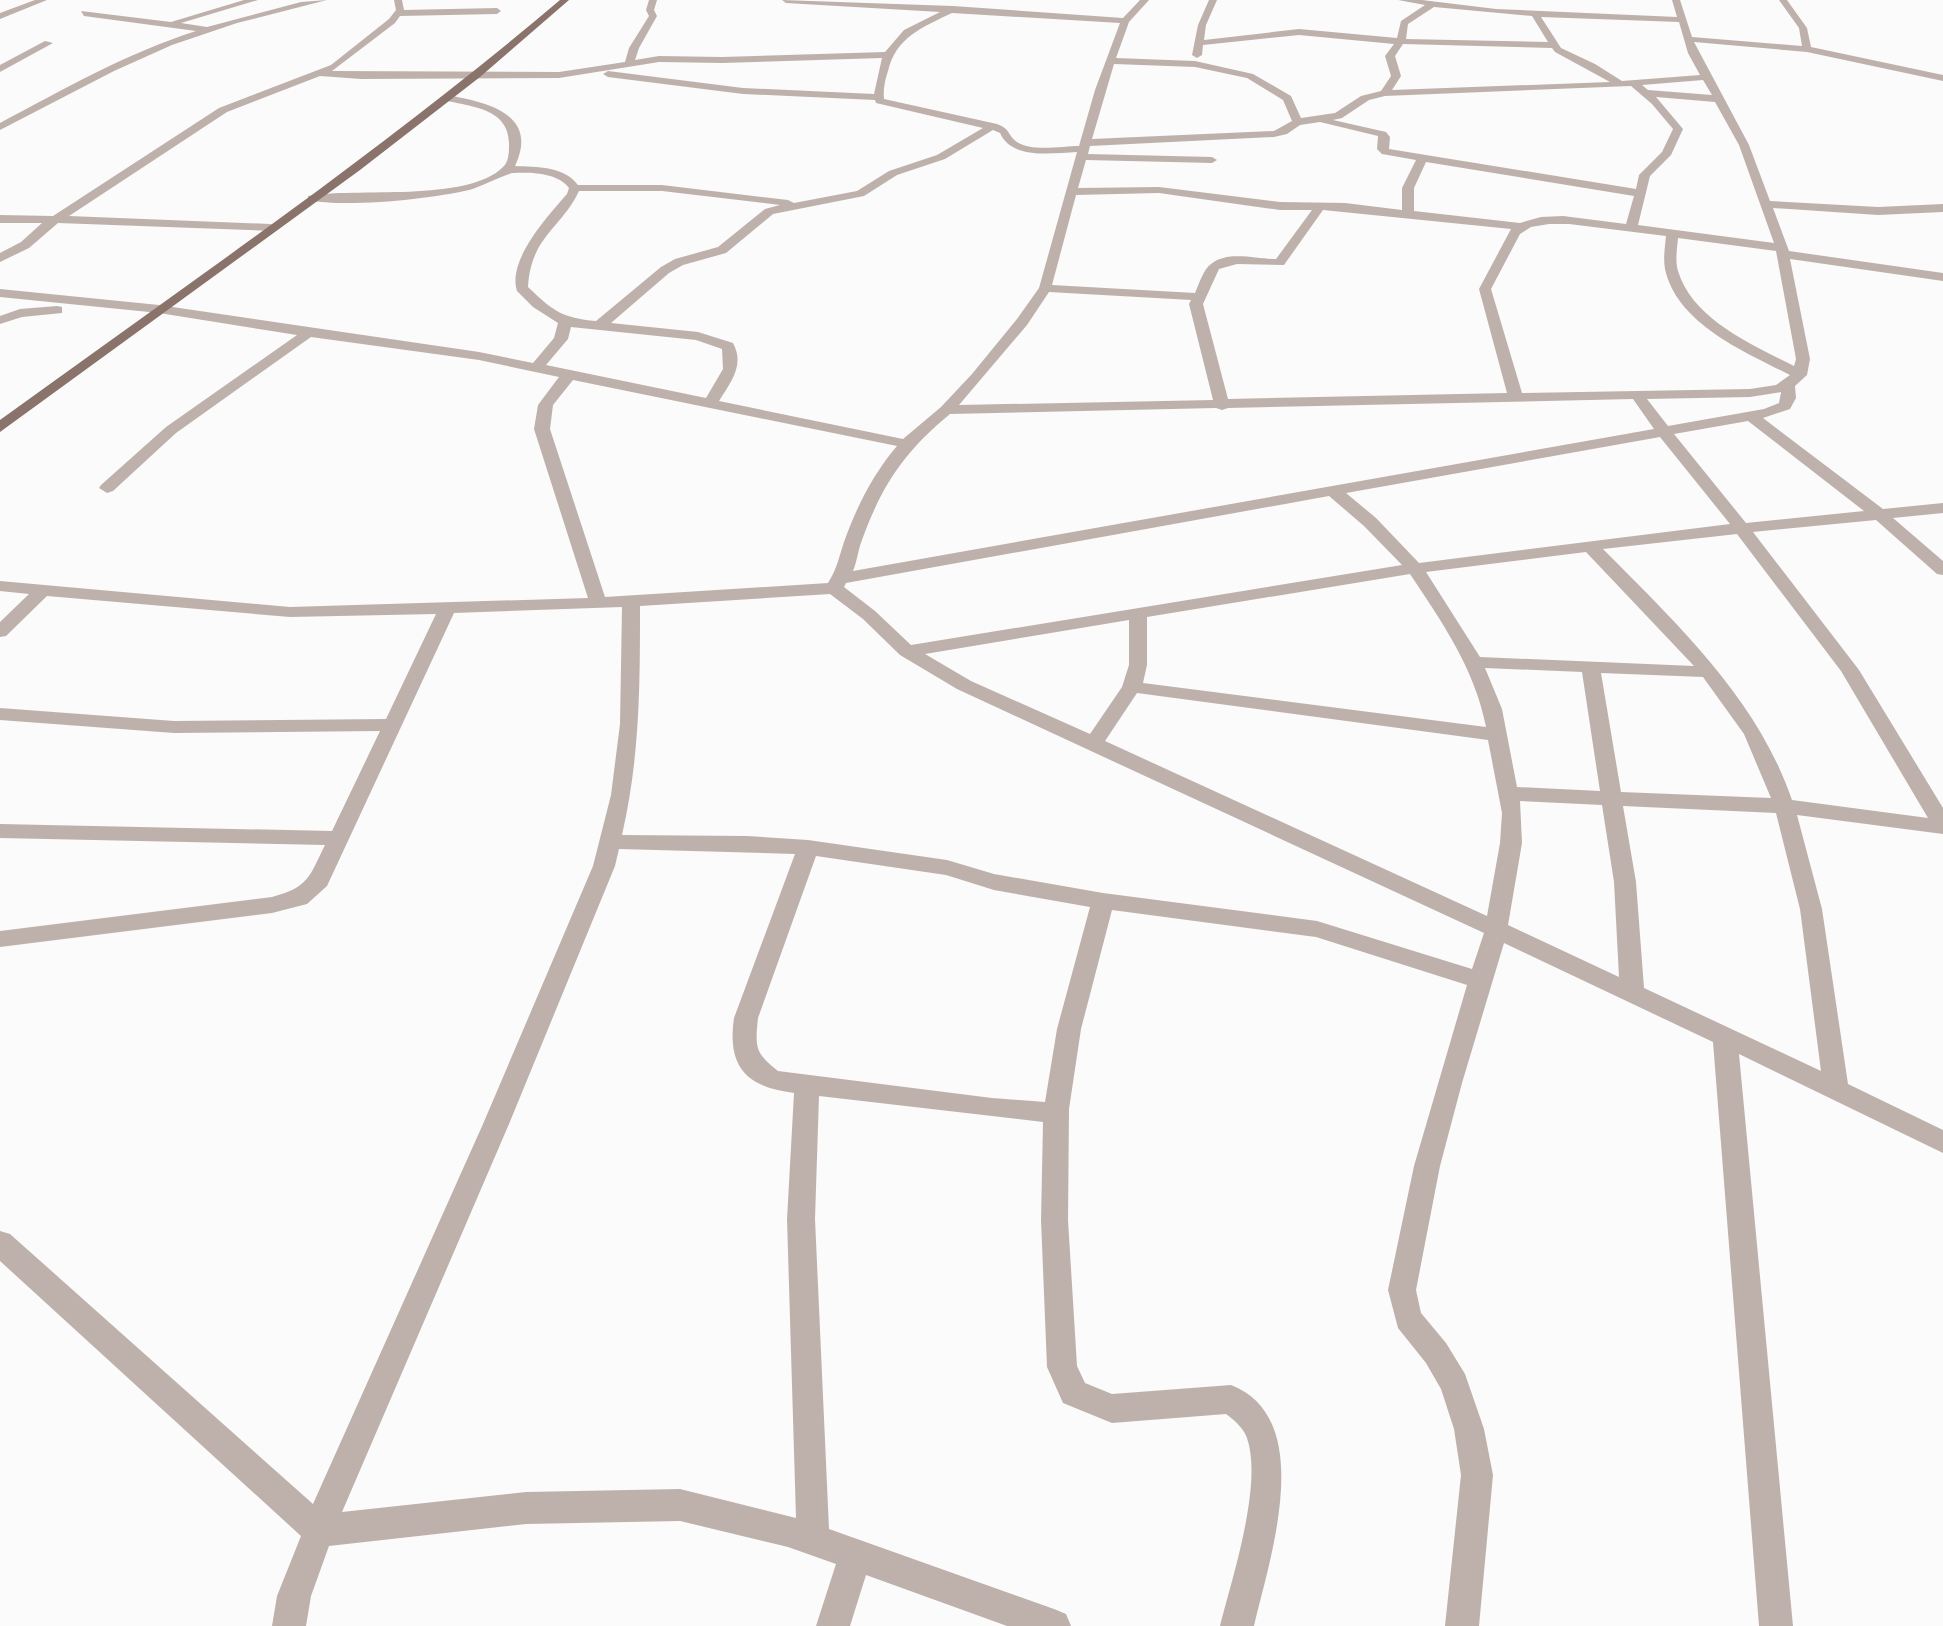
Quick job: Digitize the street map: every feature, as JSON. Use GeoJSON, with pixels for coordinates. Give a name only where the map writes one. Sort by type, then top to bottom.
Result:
{"type":"FeatureCollection","features":[{"type":"Feature","properties":{"kind":"main road"},"geometry":{"type":"LineString","coordinates":[[0,427],[447,98],[565,0]]}},
{"type":"Feature","properties":{"kind":"street"},"geometry":{"type":"LineString","coordinates":[[0,16],[43,0]]}},
{"type":"Feature","properties":{"kind":"street"},"geometry":{"type":"LineString","coordinates":[[152,21],[222,0]]}},
{"type":"Feature","properties":{"kind":"street"},"geometry":{"type":"LineString","coordinates":[[170,23],[254,0]]}},
{"type":"Feature","properties":{"kind":"street"},"geometry":{"type":"LineString","coordinates":[[0,127],[120,65],[178,40],[323,0]]}},
{"type":"Feature","properties":{"kind":"street"},"geometry":{"type":"LineString","coordinates":[[0,258],[25,245],[59,218],[223,110],[320,73],[344,60],[392,21],[398,13],[398,0]]}},
{"type":"Feature","properties":{"kind":"street"},"geometry":{"type":"LineString","coordinates":[[629,62],[653,16],[650,9],[653,0]]}},
{"type":"Feature","properties":{"kind":"street"},"geometry":{"type":"LineString","coordinates":[[786,0],[1125,21]]}},
{"type":"Feature","properties":{"kind":"street"},"geometry":{"type":"LineString","coordinates":[[837,584],[877,484],[907,444],[946,410],[998,353],[1045,288],[1111,61],[1125,21],[1145,0]]}},
{"type":"Feature","properties":{"kind":"street"},"geometry":{"type":"LineString","coordinates":[[1195,64],[1202,25],[1213,0]]}},
{"type":"Feature","properties":{"kind":"street"},"geometry":{"type":"LineString","coordinates":[[1402,0],[1496,12],[1627,14],[1683,20]]}},
{"type":"Feature","properties":{"kind":"street"},"geometry":{"type":"LineString","coordinates":[[1488,0],[1496,12]]}},
{"type":"Feature","properties":{"kind":"street"},"geometry":{"type":"LineString","coordinates":[[946,410],[1637,395],[1767,391],[1788,386],[1803,368],[1800,336],[1782,251],[1744,145],[1688,40],[1676,0]]}},
{"type":"Feature","properties":{"kind":"street"},"geometry":{"type":"LineString","coordinates":[[1783,0],[1803,29],[1807,49]]}},
{"type":"Feature","properties":{"kind":"street"},"geometry":{"type":"LineString","coordinates":[[1061,16],[1063,4]]}},
{"type":"Feature","properties":{"kind":"street"},"geometry":{"type":"LineString","coordinates":[[1385,93],[1396,76],[1390,56],[1401,41],[1404,23],[1431,5]]}},
{"type":"Feature","properties":{"kind":"street"},"geometry":{"type":"LineString","coordinates":[[877,97],[886,55],[899,38],[953,9]]}},
{"type":"Feature","properties":{"kind":"street"},"geometry":{"type":"LineString","coordinates":[[398,13],[497,11]]}},
{"type":"Feature","properties":{"kind":"street"},"geometry":{"type":"LineString","coordinates":[[84,13],[210,30]]}},
{"type":"Feature","properties":{"kind":"street"},"geometry":{"type":"LineString","coordinates":[[1535,14],[1553,45]]}},
{"type":"Feature","properties":{"kind":"street"},"geometry":{"type":"LineString","coordinates":[[1199,43],[1299,32],[1401,41],[1553,45],[1622,85]]}},
{"type":"Feature","properties":{"kind":"street"},"geometry":{"type":"LineString","coordinates":[[1688,40],[1807,49],[1943,78]]}},
{"type":"Feature","properties":{"kind":"street"},"geometry":{"type":"LineString","coordinates":[[0,69],[48,43]]}},
{"type":"Feature","properties":{"kind":"street"},"geometry":{"type":"LineString","coordinates":[[570,74],[659,59],[722,60],[886,55]]}},
{"type":"Feature","properties":{"kind":"street"},"geometry":{"type":"LineString","coordinates":[[1111,61],[1195,64],[1223,68],[1263,82],[1287,98],[1297,122]]}},
{"type":"Feature","properties":{"kind":"street"},"geometry":{"type":"LineString","coordinates":[[320,73],[361,76],[636,76],[743,91],[877,97],[880,101],[901,108],[993,126],[1007,132],[1010,142],[1016,146],[1029,149],[1083,150],[1212,160]]}},
{"type":"Feature","properties":{"kind":"street"},"geometry":{"type":"LineString","coordinates":[[1083,150],[1274,134],[1283,132],[1297,122],[1338,116],[1365,98],[1385,93],[1622,85],[1708,77]]}},
{"type":"Feature","properties":{"kind":"street"},"geometry":{"type":"LineString","coordinates":[[1631,228],[1645,175],[1673,145],[1678,129],[1646,93],[1634,84]]}},
{"type":"Feature","properties":{"kind":"street"},"geometry":{"type":"LineString","coordinates":[[1646,93],[1719,99]]}},
{"type":"Feature","properties":{"kind":"street"},"geometry":{"type":"LineString","coordinates":[[447,98],[477,104],[504,115],[514,132],[514,157],[508,169]]}},
{"type":"Feature","properties":{"kind":"street"},"geometry":{"type":"LineString","coordinates":[[1321,120],[1382,134],[1385,137],[1382,149],[1386,152],[1639,193]]}},
{"type":"Feature","properties":{"kind":"street"},"geometry":{"type":"LineString","coordinates":[[601,324],[665,270],[680,262],[722,250],[769,211],[860,194],[893,173],[941,158],[993,126]]}},
{"type":"Feature","properties":{"kind":"street"},"geometry":{"type":"LineString","coordinates":[[1408,215],[1408,188],[1422,159]]}},
{"type":"Feature","properties":{"kind":"street"},"geometry":{"type":"LineString","coordinates":[[312,198],[421,194],[479,183],[508,169],[563,177],[572,182],[575,188],[537,240],[524,266],[522,288],[527,295],[565,322],[698,336],[728,346],[734,356],[733,365],[709,405]]}},
{"type":"Feature","properties":{"kind":"street"},"geometry":{"type":"LineString","coordinates":[[575,188],[663,188],[800,204]]}},
{"type":"Feature","properties":{"kind":"street"},"geometry":{"type":"LineString","coordinates":[[1072,192],[1159,190],[1212,199],[1319,208],[1345,207],[1521,227],[1558,219],[1672,233],[1943,277]]}},
{"type":"Feature","properties":{"kind":"street"},"geometry":{"type":"LineString","coordinates":[[1766,204],[1878,212],[1922,207],[1943,208]]}},
{"type":"Feature","properties":{"kind":"street"},"geometry":{"type":"LineString","coordinates":[[1222,406],[1196,304],[1214,267],[1219,263],[1280,262],[1319,208]]}},
{"type":"Feature","properties":{"kind":"street"},"geometry":{"type":"LineString","coordinates":[[0,219],[59,218],[270,228]]}},
{"type":"Feature","properties":{"kind":"street"},"geometry":{"type":"LineString","coordinates":[[1516,398],[1485,289],[1491,274],[1503,260],[1515,232],[1521,227]]}},
{"type":"Feature","properties":{"kind":"street"},"geometry":{"type":"LineString","coordinates":[[1672,233],[1671,269],[1687,300],[1721,331],[1800,374]]}},
{"type":"Feature","properties":{"kind":"street"},"geometry":{"type":"LineString","coordinates":[[1045,288],[1200,297]]}},
{"type":"Feature","properties":{"kind":"street"},"geometry":{"type":"LineString","coordinates":[[0,293],[159,309],[479,356],[907,444]]}},
{"type":"Feature","properties":{"kind":"street"},"geometry":{"type":"LineString","coordinates":[[0,320],[20,313],[118,305]]}},
{"type":"Feature","properties":{"kind":"street"},"geometry":{"type":"LineString","coordinates":[[536,368],[561,339],[565,322]]}},
{"type":"Feature","properties":{"kind":"street"},"geometry":{"type":"LineString","coordinates":[[107,488],[171,430],[309,332]]}},
{"type":"Feature","properties":{"kind":"street"},"geometry":{"type":"LineString","coordinates":[[569,375],[546,402],[541,412],[542,429],[598,603]]}},
{"type":"Feature","properties":{"kind":"street"},"geometry":{"type":"LineString","coordinates":[[0,586],[289,612],[447,610],[631,602],[837,584],[1751,416],[1785,406],[1789,398],[1788,386]]}},
{"type":"Feature","properties":{"kind":"street"},"geometry":{"type":"LineString","coordinates":[[1637,395],[1783,579],[1849,669],[1891,735],[1943,826]]}},
{"type":"Feature","properties":{"kind":"street"},"geometry":{"type":"LineString","coordinates":[[1751,416],[1880,515],[1943,570]]}},
{"type":"Feature","properties":{"kind":"street"},"geometry":{"type":"LineString","coordinates":[[1333,491],[1370,522],[1415,569],[1442,606],[1474,662],[1492,709],[1510,794],[1511,843],[1496,930],[1449,1083],[1427,1166],[1402,1290],[1408,1319],[1436,1353],[1454,1384],[1471,1440],[1477,1475],[1462,1626]]}},
{"type":"Feature","properties":{"kind":"street"},"geometry":{"type":"LineString","coordinates":[[907,651],[1415,569],[1590,546],[1943,508]]}},
{"type":"Feature","properties":{"kind":"street"},"geometry":{"type":"LineString","coordinates":[[1590,546],[1668,626],[1707,672],[1754,734],[1771,768],[1798,844],[1815,919],[1836,1089]]}},
{"type":"Feature","properties":{"kind":"street"},"geometry":{"type":"LineString","coordinates":[[837,584],[907,651],[964,685],[1632,993],[1943,1142]]}},
{"type":"Feature","properties":{"kind":"street"},"geometry":{"type":"LineString","coordinates":[[0,632],[43,590]]}},
{"type":"Feature","properties":{"kind":"street"},"geometry":{"type":"LineString","coordinates":[[278,1626],[291,1611],[319,1531],[588,910],[610,842],[621,795],[631,724],[631,602]]}},
{"type":"Feature","properties":{"kind":"street"},"geometry":{"type":"LineString","coordinates":[[2,943],[272,905],[299,898],[316,886],[447,610]]}},
{"type":"Feature","properties":{"kind":"street"},"geometry":{"type":"LineString","coordinates":[[1094,743],[1132,687],[1138,665],[1138,614]]}},
{"type":"Feature","properties":{"kind":"street"},"geometry":{"type":"LineString","coordinates":[[1474,662],[1707,672]]}},
{"type":"Feature","properties":{"kind":"street"},"geometry":{"type":"LineString","coordinates":[[1591,667],[1625,882],[1632,993]]}},
{"type":"Feature","properties":{"kind":"street"},"geometry":{"type":"LineString","coordinates":[[1132,687],[1497,735]]}},
{"type":"Feature","properties":{"kind":"street"},"geometry":{"type":"LineString","coordinates":[[0,714],[174,727],[392,725]]}},
{"type":"Feature","properties":{"kind":"street"},"geometry":{"type":"LineString","coordinates":[[1510,794],[1784,806],[1943,826]]}},
{"type":"Feature","properties":{"kind":"street"},"geometry":{"type":"LineString","coordinates":[[0,831],[339,838]]}},
{"type":"Feature","properties":{"kind":"street"},"geometry":{"type":"LineString","coordinates":[[610,842],[747,843],[808,847],[947,868],[994,882],[1103,901],[1317,929],[1481,980]]}},
{"type":"Feature","properties":{"kind":"street"},"geometry":{"type":"LineString","coordinates":[[808,847],[746,1018],[743,1041],[748,1062],[772,1080],[1058,1113]]}},
{"type":"Feature","properties":{"kind":"street"},"geometry":{"type":"LineString","coordinates":[[1103,901],[1069,1026],[1060,1075],[1054,1151],[1062,1367],[1074,1393],[1112,1409],[1231,1399],[1254,1418],[1265,1450],[1265,1506],[1237,1626]]}},
{"type":"Feature","properties":{"kind":"street"},"geometry":{"type":"LineString","coordinates":[[1725,1037],[1776,1626]]}},
{"type":"Feature","properties":{"kind":"street"},"geometry":{"type":"LineString","coordinates":[[807,1084],[801,1219],[813,1539]]}},
{"type":"Feature","properties":{"kind":"street"},"geometry":{"type":"LineString","coordinates":[[0,1242],[319,1531],[526,1508],[680,1506],[732,1516],[813,1539],[1054,1626]]}},
{"type":"Feature","properties":{"kind":"street"},"geometry":{"type":"LineString","coordinates":[[833,1626],[856,1554]]}}]}
